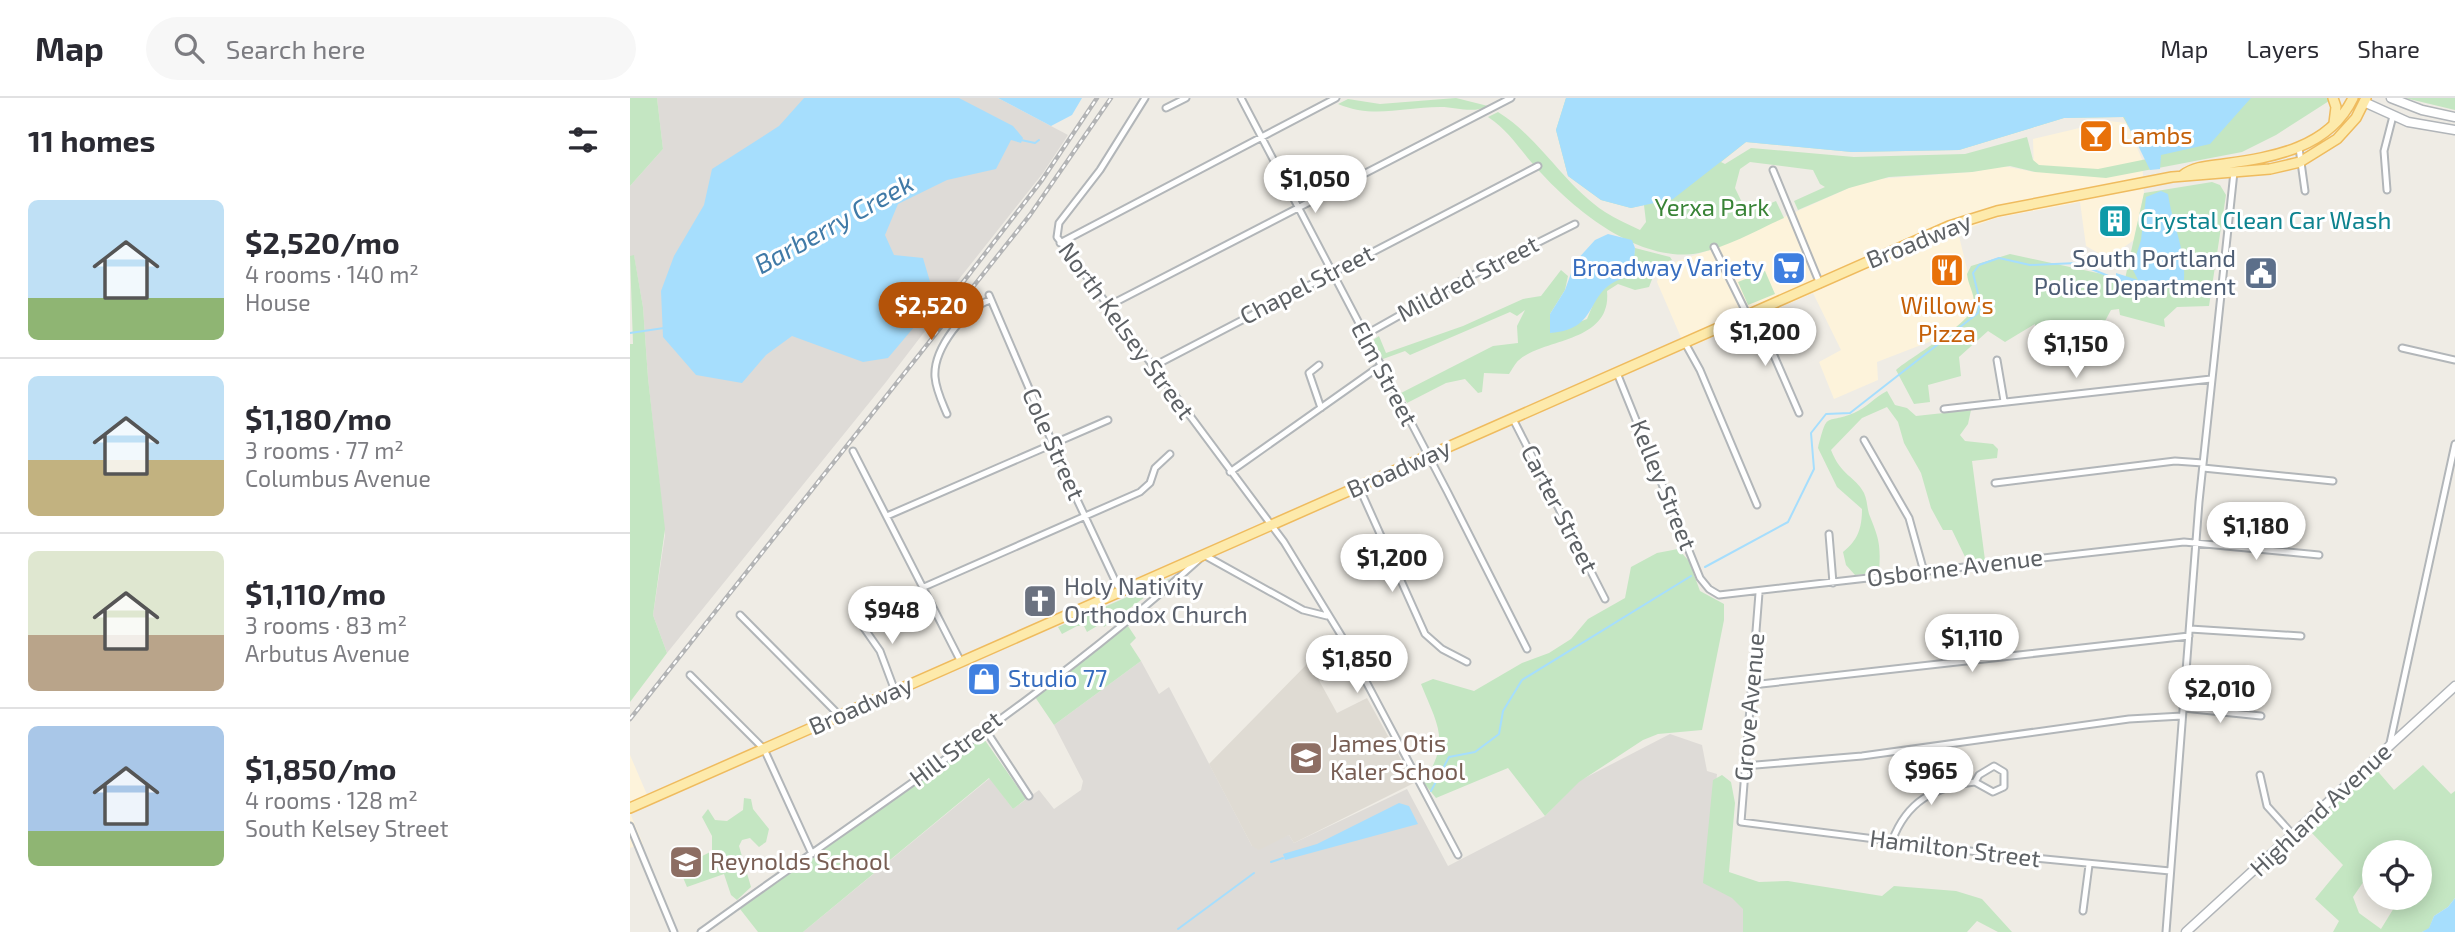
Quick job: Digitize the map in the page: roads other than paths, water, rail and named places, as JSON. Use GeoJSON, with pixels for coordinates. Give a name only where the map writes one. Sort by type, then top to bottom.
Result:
{"type":"FeatureCollection","features":[{"type":"Feature","properties":{"kind":"main road"},"geometry":{"type":"LineString","coordinates":[[2333,98],[2337,115],[2334,125]]}},
{"type":"Feature","properties":{"kind":"main road","name":"Broadway"},"geometry":{"type":"LineString","coordinates":[[630,808],[1973,218],[2183,175],[2193,177],[2234,168],[2299,148],[2323,135],[2360,99]]}},
{"type":"Feature","properties":{"kind":"main road","name":"Broadway"},"geometry":{"type":"LineString","coordinates":[[2234,168],[2301,162],[2337,139],[2356,118],[2360,99]]}},
{"type":"Feature","properties":{"kind":"street","name":"North Kelsey Street"},"geometry":{"type":"LineString","coordinates":[[1145,98],[1100,170],[1059,223],[1056,230],[1060,243],[1271,525],[1344,640],[1458,855]]}},
{"type":"Feature","properties":{"kind":"street"},"geometry":{"type":"LineString","coordinates":[[1166,108],[1186,98]]}},
{"type":"Feature","properties":{"kind":"street","name":"Elm Street"},"geometry":{"type":"LineString","coordinates":[[1241,98],[1527,649]]}},
{"type":"Feature","properties":{"kind":"street"},"geometry":{"type":"LineString","coordinates":[[1060,243],[1336,98]]}},
{"type":"Feature","properties":{"kind":"street"},"geometry":{"type":"LineString","coordinates":[[1106,307],[1511,98]]}},
{"type":"Feature","properties":{"kind":"street"},"geometry":{"type":"LineString","coordinates":[[2390,98],[2422,110],[2455,117]]}},
{"type":"Feature","properties":{"kind":"street"},"geometry":{"type":"LineString","coordinates":[[2360,99],[2393,116],[2455,131]]}},
{"type":"Feature","properties":{"kind":"street"},"geometry":{"type":"LineString","coordinates":[[2387,190],[2384,151],[2393,116]]}},
{"type":"Feature","properties":{"kind":"street"},"geometry":{"type":"LineString","coordinates":[[2299,148],[2305,191]]}},
{"type":"Feature","properties":{"kind":"street","name":"Chapel Street"},"geometry":{"type":"LineString","coordinates":[[1152,367],[1538,166]]}},
{"type":"Feature","properties":{"kind":"street"},"geometry":{"type":"LineString","coordinates":[[2166,932],[2203,465],[2234,168]]}},
{"type":"Feature","properties":{"kind":"street"},"geometry":{"type":"LineString","coordinates":[[1773,170],[1820,284]]}},
{"type":"Feature","properties":{"kind":"street","name":"Mildred Street"},"geometry":{"type":"LineString","coordinates":[[1363,336],[1457,283],[1575,224]]}},
{"type":"Feature","properties":{"kind":"street"},"geometry":{"type":"LineString","coordinates":[[1714,247],[1752,314],[1799,413]]}},
{"type":"Feature","properties":{"kind":"street","name":"Cole Street"},"geometry":{"type":"LineString","coordinates":[[947,414],[937,390],[937,362],[970,310],[990,298],[1120,591]]}},
{"type":"Feature","properties":{"kind":"street"},"geometry":{"type":"LineString","coordinates":[[1685,343],[1700,370],[1757,505]]}},
{"type":"Feature","properties":{"kind":"street"},"geometry":{"type":"LineString","coordinates":[[2402,348],[2455,360]]}},
{"type":"Feature","properties":{"kind":"street"},"geometry":{"type":"LineString","coordinates":[[1997,360],[2004,401]]}},
{"type":"Feature","properties":{"kind":"street"},"geometry":{"type":"LineString","coordinates":[[1319,365],[1309,373],[1321,408]]}},
{"type":"Feature","properties":{"kind":"street"},"geometry":{"type":"LineString","coordinates":[[1230,471],[1380,366]]}},
{"type":"Feature","properties":{"kind":"street","name":"Kelley Street"},"geometry":{"type":"LineString","coordinates":[[1617,373],[1700,578],[1714,593]]}},
{"type":"Feature","properties":{"kind":"street"},"geometry":{"type":"LineString","coordinates":[[1944,409],[2211,379]]}},
{"type":"Feature","properties":{"kind":"street","name":"Carter Street"},"geometry":{"type":"LineString","coordinates":[[1513,419],[1605,599]]}},
{"type":"Feature","properties":{"kind":"street"},"geometry":{"type":"LineString","coordinates":[[887,516],[1108,420]]}},
{"type":"Feature","properties":{"kind":"street"},"geometry":{"type":"LineString","coordinates":[[1864,440],[1909,518],[1924,572]]}},
{"type":"Feature","properties":{"kind":"street"},"geometry":{"type":"LineString","coordinates":[[2389,746],[2455,444]]}},
{"type":"Feature","properties":{"kind":"street"},"geometry":{"type":"LineString","coordinates":[[853,451],[961,662]]}},
{"type":"Feature","properties":{"kind":"street"},"geometry":{"type":"LineString","coordinates":[[924,587],[1144,490],[1150,484],[1155,468],[1170,454]]}},
{"type":"Feature","properties":{"kind":"street"},"geometry":{"type":"LineString","coordinates":[[1995,483],[2175,461],[2333,481]]}},
{"type":"Feature","properties":{"kind":"street"},"geometry":{"type":"LineString","coordinates":[[1359,486],[1425,634],[1442,649],[1467,662]]}},
{"type":"Feature","properties":{"kind":"street"},"geometry":{"type":"LineString","coordinates":[[1829,534],[1833,583]]}},
{"type":"Feature","properties":{"kind":"street","name":"Osborne Avenue"},"geometry":{"type":"LineString","coordinates":[[1714,593],[1731,596],[1759,593],[2143,545],[2197,542],[2319,555]]}},
{"type":"Feature","properties":{"kind":"street"},"geometry":{"type":"LineString","coordinates":[[1203,555],[1303,610],[1327,616]]}},
{"type":"Feature","properties":{"kind":"street","name":"Hill Street"},"geometry":{"type":"LineString","coordinates":[[701,932],[985,729],[1133,616],[1203,555]]}},
{"type":"Feature","properties":{"kind":"street","name":"Grove Avenue"},"geometry":{"type":"LineString","coordinates":[[1741,822],[1759,593]]}},
{"type":"Feature","properties":{"kind":"street"},"geometry":{"type":"LineString","coordinates":[[740,615],[840,716]]}},
{"type":"Feature","properties":{"kind":"street"},"geometry":{"type":"LineString","coordinates":[[857,618],[880,651],[895,691]]}},
{"type":"Feature","properties":{"kind":"street"},"geometry":{"type":"LineString","coordinates":[[2190,629],[2301,636]]}},
{"type":"Feature","properties":{"kind":"street"},"geometry":{"type":"LineString","coordinates":[[1752,685],[2189,636]]}},
{"type":"Feature","properties":{"kind":"street"},"geometry":{"type":"LineString","coordinates":[[690,675],[764,749],[812,854]]}},
{"type":"Feature","properties":{"kind":"street","name":"Highland Avenue"},"geometry":{"type":"LineString","coordinates":[[2186,932],[2455,686]]}},
{"type":"Feature","properties":{"kind":"street"},"geometry":{"type":"LineString","coordinates":[[2183,708],[2261,716]]}},
{"type":"Feature","properties":{"kind":"street"},"geometry":{"type":"LineString","coordinates":[[1744,766],[1862,755],[2129,719],[2182,716]]}},
{"type":"Feature","properties":{"kind":"street"},"geometry":{"type":"LineString","coordinates":[[985,729],[1029,796]]}},
{"type":"Feature","properties":{"kind":"street"},"geometry":{"type":"LineString","coordinates":[[1892,841],[1906,812],[1927,794],[1945,786],[1975,782],[1993,792],[2004,788],[2007,780],[2004,772],[1994,766],[1988,767],[1975,782]]}},
{"type":"Feature","properties":{"kind":"street"},"geometry":{"type":"LineString","coordinates":[[2260,775],[2267,806],[2294,836]]}},
{"type":"Feature","properties":{"kind":"street","name":"Hamilton Street"},"geometry":{"type":"LineString","coordinates":[[1741,822],[2090,864],[2170,870]]}},
{"type":"Feature","properties":{"kind":"street"},"geometry":{"type":"LineString","coordinates":[[630,826],[674,932]]}},
{"type":"Feature","properties":{"kind":"street"},"geometry":{"type":"LineString","coordinates":[[2083,911],[2090,864]]}},
{"type":"Feature","properties":{"kind":"water"},"geometry":{"type":"Polygon","coordinates":[[[804,98],[959,98],[1013,126],[1023,138],[1021,143],[1011,140],[996,169],[947,180],[898,204],[885,235],[894,255],[923,258],[931,285],[920,320],[888,358],[863,362],[792,336],[766,355],[742,383],[696,375],[663,337],[661,291],[674,256],[704,205],[712,169],[779,126],[804,98]]]}},
{"type":"Feature","properties":{"kind":"water"},"geometry":{"type":"Polygon","coordinates":[[[998,98],[1082,98],[1072,115],[1051,126],[998,98]]]}},
{"type":"Feature","properties":{"kind":"water"},"geometry":{"type":"Polygon","coordinates":[[[1566,98],[2251,98],[2210,144],[2161,155],[2160,169],[2150,170],[2124,117],[2064,118],[1959,150],[1852,152],[1746,142],[1673,199],[1631,208],[1601,200],[1568,176],[1556,130],[1566,98]]]}},
{"type":"Feature","properties":{"kind":"water"},"geometry":{"type":"Polygon","coordinates":[[[2161,191],[2168,194],[2181,247],[2184,280],[2165,289],[2142,293],[2116,283],[2116,273],[2138,280],[2132,268],[2141,240],[2146,197],[2161,191]]]}},
{"type":"Feature","properties":{"kind":"water"},"geometry":{"type":"Polygon","coordinates":[[[1608,234],[1632,240],[1635,248],[1633,276],[1606,288],[1579,324],[1567,330],[1550,333],[1550,314],[1565,290],[1575,262],[1595,240],[1608,234]]]}},
{"type":"Feature","properties":{"kind":"water"},"geometry":{"type":"Polygon","coordinates":[[[1399,803],[1409,806],[1418,824],[1285,860],[1283,854],[1317,844],[1399,803]]]}},
{"type":"Feature","properties":{"kind":"water"},"geometry":{"type":"Polygon","coordinates":[[[2455,898],[2455,932],[2422,932],[2429,928],[2434,916],[2448,907],[2455,898]]]}},
{"type":"Feature","properties":{"kind":"waterway","name":"Barberry Creek"},"geometry":{"type":"LineString","coordinates":[[1021,140],[1035,143],[1039,140]]}},
{"type":"Feature","properties":{"kind":"waterway"},"geometry":{"type":"LineString","coordinates":[[1705,567],[1788,522],[1814,469],[1811,433],[1826,414],[1850,413],[1978,313],[1980,302],[1973,273],[1979,265],[1999,258],[2030,265],[2077,263],[2118,280]]}},
{"type":"Feature","properties":{"kind":"waterway","name":"Barberry Creek"},"geometry":{"type":"LineString","coordinates":[[630,333],[664,328]]}},
{"type":"Feature","properties":{"kind":"waterway"},"geometry":{"type":"LineString","coordinates":[[1431,791],[1449,757],[1475,752],[1499,734],[1503,711],[1522,680],[1691,576]]}},
{"type":"Feature","properties":{"kind":"waterway"},"geometry":{"type":"LineString","coordinates":[[1271,862],[1283,858]]}},
{"type":"Feature","properties":{"kind":"waterway"},"geometry":{"type":"LineString","coordinates":[[1178,929],[1254,873]]}},
{"type":"Feature","properties":{"kind":"railway"},"geometry":{"type":"LineString","coordinates":[[950,299],[1042,180],[1097,98]]}},
{"type":"Feature","properties":{"kind":"railway"},"geometry":{"type":"LineString","coordinates":[[630,719],[1030,215],[1111,98]]}},
{"type":"Feature","properties":{"kind":"place","name":"Lambs"},"geometry":{"type":"Point","coordinates":[2096,136]}},
{"type":"Feature","properties":{"kind":"place","name":"Crystal Clean Car Wash"},"geometry":{"type":"Point","coordinates":[2115,221]}},
{"type":"Feature","properties":{"kind":"place","name":"Broadway Variety"},"geometry":{"type":"Point","coordinates":[1789,268]}},
{"type":"Feature","properties":{"kind":"place","name":"Willow's Pizza"},"geometry":{"type":"Point","coordinates":[1947,270]}},
{"type":"Feature","properties":{"kind":"place","name":"South Portland Police Department"},"geometry":{"type":"Point","coordinates":[2261,273]}},
{"type":"Feature","properties":{"kind":"place","name":"Holy Nativity Orthodox Church"},"geometry":{"type":"Point","coordinates":[1040,601]}},
{"type":"Feature","properties":{"kind":"place","name":"Studio 77"},"geometry":{"type":"Point","coordinates":[984,679]}},
{"type":"Feature","properties":{"kind":"place","name":"James Otis Kaler School"},"geometry":{"type":"Point","coordinates":[1306,758]}},
{"type":"Feature","properties":{"kind":"place","name":"Reynolds School"},"geometry":{"type":"Point","coordinates":[686,862]}},
{"type":"Feature","properties":{"kind":"park label","name":"Yerxa Park"},"geometry":{"type":"Point","coordinates":[1712,208]}}]}
